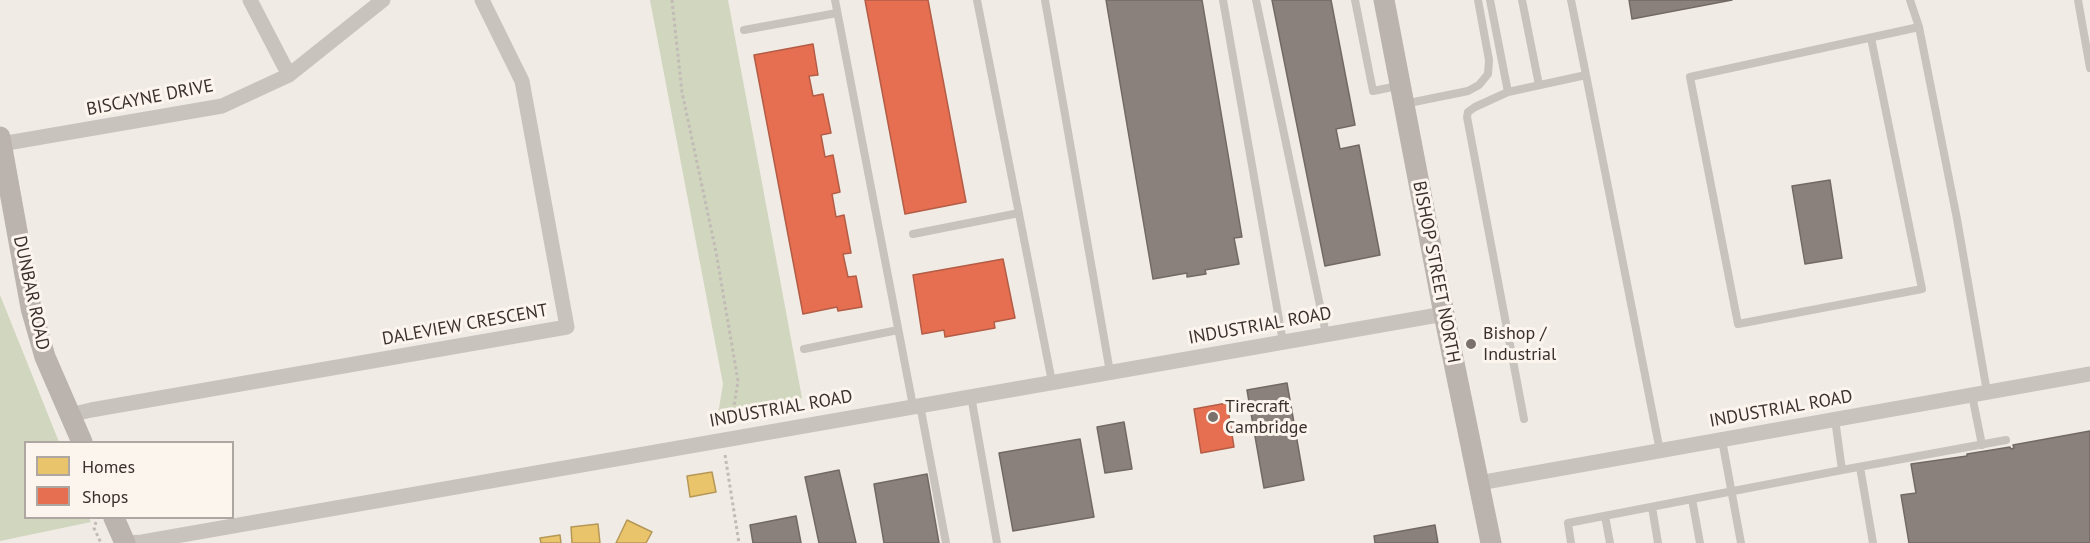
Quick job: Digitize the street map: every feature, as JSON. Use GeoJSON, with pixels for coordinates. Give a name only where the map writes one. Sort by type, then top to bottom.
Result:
{"type":"FeatureCollection","features":[{"type":"Feature","properties":{"kind":"main road","name":"BISHOP STREET NORTH"},"geometry":{"type":"LineString","coordinates":[[1384,0],[1444,314],[1491,543]]}},
{"type":"Feature","properties":{"kind":"main road","name":"DUNBAR ROAD"},"geometry":{"type":"LineString","coordinates":[[1,141],[32,308],[45,357],[82,441]]}},
{"type":"Feature","properties":{"kind":"main road"},"geometry":{"type":"LineString","coordinates":[[106,519],[125,543]]}},
{"type":"Feature","properties":{"kind":"street"},"geometry":{"type":"LineString","coordinates":[[250,0],[290,75]]}},
{"type":"Feature","properties":{"kind":"street","name":"BISCAYNE DRIVE"},"geometry":{"type":"LineString","coordinates":[[1,141],[222,106],[290,75],[383,0]]}},
{"type":"Feature","properties":{"kind":"street","name":"DALEVIEW CRESCENT"},"geometry":{"type":"LineString","coordinates":[[70,415],[567,327],[522,81],[482,0]]}},
{"type":"Feature","properties":{"kind":"street","name":"INDUSTRIAL ROAD"},"geometry":{"type":"LineString","coordinates":[[125,543],[142,542],[1444,314]]}},
{"type":"Feature","properties":{"kind":"street","name":"INDUSTRIAL ROAD"},"geometry":{"type":"LineString","coordinates":[[1479,483],[2090,374]]}},
{"type":"Feature","properties":{"kind":"lane"},"geometry":{"type":"LineString","coordinates":[[835,0],[898,330],[946,543]]}},
{"type":"Feature","properties":{"kind":"lane"},"geometry":{"type":"LineString","coordinates":[[977,0],[1052,382]]}},
{"type":"Feature","properties":{"kind":"lane"},"geometry":{"type":"LineString","coordinates":[[1045,0],[1110,372]]}},
{"type":"Feature","properties":{"kind":"lane"},"geometry":{"type":"LineString","coordinates":[[1223,0],[1283,342]]}},
{"type":"Feature","properties":{"kind":"lane"},"geometry":{"type":"LineString","coordinates":[[1256,0],[1326,334]]}},
{"type":"Feature","properties":{"kind":"lane"},"geometry":{"type":"LineString","coordinates":[[1355,0],[1373,91],[1402,95],[1468,91],[1479,85],[1488,74],[1489,60],[1478,0]]}},
{"type":"Feature","properties":{"kind":"lane"},"geometry":{"type":"LineString","coordinates":[[1490,0],[1508,92]]}},
{"type":"Feature","properties":{"kind":"lane"},"geometry":{"type":"LineString","coordinates":[[1522,0],[1539,85]]}},
{"type":"Feature","properties":{"kind":"lane"},"geometry":{"type":"LineString","coordinates":[[1571,0],[1660,451]]}},
{"type":"Feature","properties":{"kind":"lane"},"geometry":{"type":"LineString","coordinates":[[1910,0],[1918,27],[1957,219],[1980,394],[1982,445]]}},
{"type":"Feature","properties":{"kind":"lane"},"geometry":{"type":"LineString","coordinates":[[2078,0],[2090,68]]}},
{"type":"Feature","properties":{"kind":"lane"},"geometry":{"type":"LineString","coordinates":[[744,30],[837,13]]}},
{"type":"Feature","properties":{"kind":"lane"},"geometry":{"type":"LineString","coordinates":[[1871,38],[1922,289],[1738,324],[1690,77],[1918,27]]}},
{"type":"Feature","properties":{"kind":"lane"},"geometry":{"type":"LineString","coordinates":[[1524,419],[1467,117],[1468,112],[1474,107],[1508,92],[1586,75]]}},
{"type":"Feature","properties":{"kind":"lane"},"geometry":{"type":"LineString","coordinates":[[913,234],[1019,213]]}},
{"type":"Feature","properties":{"kind":"lane"},"geometry":{"type":"LineString","coordinates":[[804,349],[898,330]]}},
{"type":"Feature","properties":{"kind":"lane"},"geometry":{"type":"LineString","coordinates":[[971,396],[997,543]]}},
{"type":"Feature","properties":{"kind":"lane"},"geometry":{"type":"LineString","coordinates":[[1835,420],[1842,470]]}},
{"type":"Feature","properties":{"kind":"lane"},"geometry":{"type":"LineString","coordinates":[[1722,440],[1741,543]]}},
{"type":"Feature","properties":{"kind":"lane"},"geometry":{"type":"LineString","coordinates":[[1571,543],[1568,523],[2006,440]]}},
{"type":"Feature","properties":{"kind":"lane"},"geometry":{"type":"LineString","coordinates":[[1860,467],[1873,543]]}},
{"type":"Feature","properties":{"kind":"lane"},"geometry":{"type":"LineString","coordinates":[[1692,499],[1700,543]]}},
{"type":"Feature","properties":{"kind":"lane"},"geometry":{"type":"LineString","coordinates":[[1652,507],[1658,543]]}},
{"type":"Feature","properties":{"kind":"lane"},"geometry":{"type":"LineString","coordinates":[[1605,516],[1611,543]]}},
{"type":"Feature","properties":{"kind":"path"},"geometry":{"type":"LineString","coordinates":[[672,0],[682,92],[716,252],[738,381],[734,406],[728,421],[720,425]]}},
{"type":"Feature","properties":{"kind":"path"},"geometry":{"type":"LineString","coordinates":[[725,453],[739,543]]}},
{"type":"Feature","properties":{"kind":"path"},"geometry":{"type":"LineString","coordinates":[[101,543],[94,528],[104,519]]}},
{"type":"Feature","properties":{"kind":"green space"},"geometry":{"type":"Polygon","coordinates":[[[650,0],[728,0],[802,398],[718,414],[723,384],[650,0]]]}},
{"type":"Feature","properties":{"kind":"green space"},"geometry":{"type":"Polygon","coordinates":[[[0,295],[59,441],[24,441],[24,519],[90,519],[91,522],[0,541],[0,295]]]}},
{"type":"Feature","properties":{"kind":"building: Homes"},"geometry":{"type":"Polygon","coordinates":[[[712,472],[716,492],[690,497],[687,476],[712,472]]]}},
{"type":"Feature","properties":{"kind":"building: Homes"},"geometry":{"type":"Polygon","coordinates":[[[627,520],[652,532],[646,543],[616,543],[627,520]]]}},
{"type":"Feature","properties":{"kind":"building: Homes"},"geometry":{"type":"Polygon","coordinates":[[[598,524],[600,543],[572,543],[571,527],[598,524]]]}},
{"type":"Feature","properties":{"kind":"building: Homes"},"geometry":{"type":"Polygon","coordinates":[[[560,535],[561,543],[541,543],[540,538],[560,535]]]}},
{"type":"Feature","properties":{"kind":"building: Shops"},"geometry":{"type":"Polygon","coordinates":[[[865,0],[928,0],[966,202],[905,214],[865,0]]]}},
{"type":"Feature","properties":{"kind":"building: Shops"},"geometry":{"type":"Polygon","coordinates":[[[813,44],[818,75],[809,76],[813,96],[823,94],[831,133],[821,135],[825,157],[833,155],[840,192],[832,194],[836,217],[844,215],[851,253],[843,254],[848,277],[856,276],[862,307],[838,311],[837,307],[803,314],[754,55],[813,44]]]}},
{"type":"Feature","properties":{"kind":"building: Shops"},"geometry":{"type":"Polygon","coordinates":[[[1003,259],[1015,318],[994,322],[995,328],[945,337],[944,330],[922,334],[913,275],[1003,259]]]}},
{"type":"Feature","properties":{"kind":"building: Shops"},"geometry":{"type":"Polygon","coordinates":[[[1227,403],[1234,447],[1201,453],[1194,409],[1227,403]]]}},
{"type":"Feature","properties":{"kind":"building: Industry"},"geometry":{"type":"Polygon","coordinates":[[[1106,0],[1202,0],[1242,237],[1234,238],[1239,264],[1205,270],[1206,274],[1187,277],[1187,273],[1153,279],[1106,0]]]}},
{"type":"Feature","properties":{"kind":"building: Industry"},"geometry":{"type":"Polygon","coordinates":[[[1272,0],[1331,0],[1355,125],[1336,129],[1340,149],[1359,145],[1380,255],[1325,266],[1272,0]]]}},
{"type":"Feature","properties":{"kind":"building: Industry"},"geometry":{"type":"Polygon","coordinates":[[[1629,0],[1732,0],[1632,19],[1629,0]]]}},
{"type":"Feature","properties":{"kind":"building: Industry"},"geometry":{"type":"Polygon","coordinates":[[[1830,180],[1842,258],[1805,264],[1792,186],[1830,180]]]}},
{"type":"Feature","properties":{"kind":"building: Industry"},"geometry":{"type":"Polygon","coordinates":[[[1287,383],[1304,480],[1264,488],[1247,390],[1287,383]]]}},
{"type":"Feature","properties":{"kind":"building: Industry"},"geometry":{"type":"Polygon","coordinates":[[[1124,422],[1132,469],[1105,473],[1097,427],[1124,422]]]}},
{"type":"Feature","properties":{"kind":"building: Industry"},"geometry":{"type":"Polygon","coordinates":[[[2090,431],[2090,543],[1909,543],[1901,495],[1916,493],[1911,464],[2010,447],[2011,449],[2014,448],[2013,445],[2090,431]]]}},
{"type":"Feature","properties":{"kind":"building: Industry"},"geometry":{"type":"Polygon","coordinates":[[[1080,439],[1094,517],[1013,531],[999,453],[1080,439]]]}},
{"type":"Feature","properties":{"kind":"building: Industry"},"geometry":{"type":"Polygon","coordinates":[[[839,470],[856,543],[819,543],[805,477],[839,470]]]}},
{"type":"Feature","properties":{"kind":"building: Industry"},"geometry":{"type":"Polygon","coordinates":[[[927,474],[939,543],[884,543],[874,484],[927,474]]]}},
{"type":"Feature","properties":{"kind":"building: Industry"},"geometry":{"type":"Polygon","coordinates":[[[796,516],[801,543],[753,543],[750,525],[796,516]]]}},
{"type":"Feature","properties":{"kind":"building: Industry"},"geometry":{"type":"Polygon","coordinates":[[[1435,525],[1438,543],[1375,543],[1374,536],[1435,525]]]}},
{"type":"Feature","properties":{"kind":"place","name":"Bishop / Industrial"},"geometry":{"type":"Point","coordinates":[1471,344]}},
{"type":"Feature","properties":{"kind":"place","name":"Tirecraft Cambridge"},"geometry":{"type":"Point","coordinates":[1213,417]}}]}
